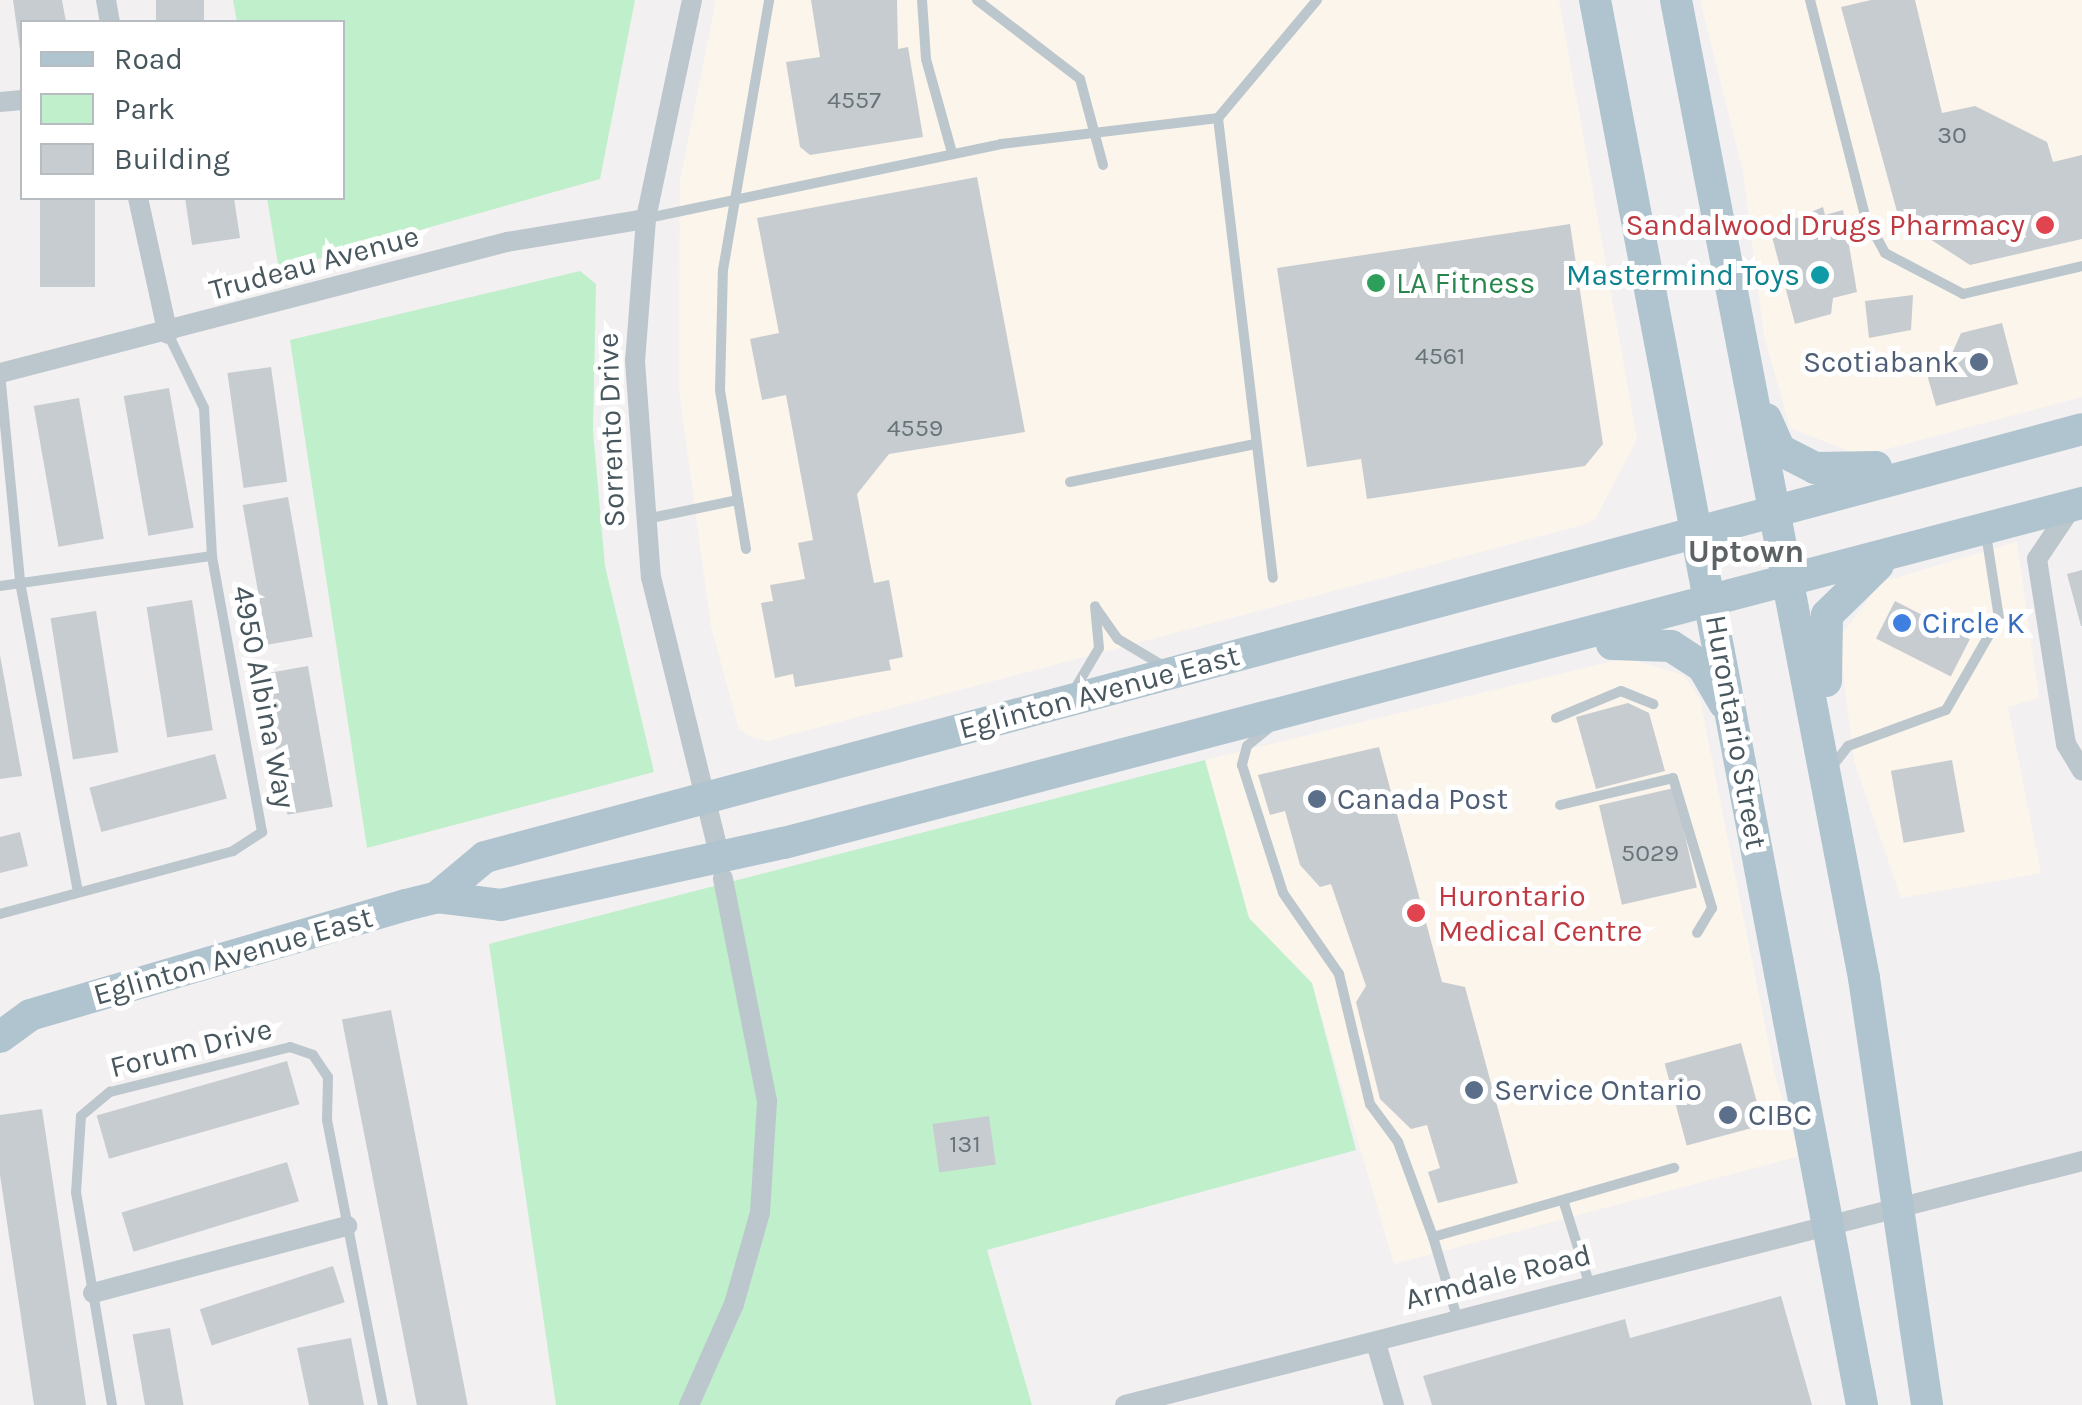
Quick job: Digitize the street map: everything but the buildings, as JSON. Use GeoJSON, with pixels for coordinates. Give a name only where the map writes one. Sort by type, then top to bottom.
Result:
{"type":"FeatureCollection","features":[{"type":"Feature","properties":{"kind":"main road","name":"Hurontario Street"},"geometry":{"type":"LineString","coordinates":[[1596,0],[1862,1405]]}},
{"type":"Feature","properties":{"kind":"main road"},"geometry":{"type":"LineString","coordinates":[[1676,0],[1825,776],[1927,1405]]}},
{"type":"Feature","properties":{"kind":"main road"},"geometry":{"type":"LineString","coordinates":[[1746,362],[1780,450],[1815,468],[1851,474],[1948,448],[1976,458]]}},
{"type":"Feature","properties":{"kind":"main road","name":"Eglinton Avenue East"},"geometry":{"type":"LineString","coordinates":[[437,897],[484,857],[2082,430]]}},
{"type":"Feature","properties":{"kind":"main road","name":"Eglinton Avenue East"},"geometry":{"type":"LineString","coordinates":[[0,1036],[15,1008],[437,897],[500,906],[721,866],[1292,710],[2082,503]]}},
{"type":"Feature","properties":{"kind":"main road"},"geometry":{"type":"LineString","coordinates":[[1815,730],[1829,697],[1827,614],[1849,584],[1908,549]]}},
{"type":"Feature","properties":{"kind":"main road"},"geometry":{"type":"LineString","coordinates":[[1510,654],[1547,662],[1620,642],[1672,646],[1719,686],[1744,768]]}},
{"type":"Feature","properties":{"kind":"street","name":"Sorrento Drive"},"geometry":{"type":"LineString","coordinates":[[692,0],[646,219],[635,361],[642,520],[721,866],[767,1101],[760,1213],[694,1404]]}},
{"type":"Feature","properties":{"kind":"street"},"geometry":{"type":"LineString","coordinates":[[138,200],[168,334]]}},
{"type":"Feature","properties":{"kind":"street","name":"Trudeau Avenue"},"geometry":{"type":"LineString","coordinates":[[0,374],[168,334],[508,242],[646,219]]}},
{"type":"Feature","properties":{"kind":"street"},"geometry":{"type":"LineString","coordinates":[[2082,503],[2054,524],[2037,560],[2066,744],[2082,771]]}},
{"type":"Feature","properties":{"kind":"street","name":"Armdale Road"},"geometry":{"type":"LineString","coordinates":[[1126,1405],[1376,1343],[1456,1314],[1829,1227],[2082,1162]]}},
{"type":"Feature","properties":{"kind":"street"},"geometry":{"type":"LineString","coordinates":[[93,1293],[348,1226]]}},
{"type":"Feature","properties":{"kind":"street"},"geometry":{"type":"LineString","coordinates":[[1376,1343],[1394,1405]]}},
{"type":"Feature","properties":{"kind":"lane"},"geometry":{"type":"LineString","coordinates":[[746,549],[720,390],[732,196],[769,0]]}},
{"type":"Feature","properties":{"kind":"lane"},"geometry":{"type":"LineString","coordinates":[[922,0],[926,58],[952,152]]}},
{"type":"Feature","properties":{"kind":"lane"},"geometry":{"type":"LineString","coordinates":[[977,0],[1080,78],[1103,164]]}},
{"type":"Feature","properties":{"kind":"lane"},"geometry":{"type":"LineString","coordinates":[[646,219],[732,196],[952,152],[1092,128],[1218,118],[1317,0]]}},
{"type":"Feature","properties":{"kind":"lane"},"geometry":{"type":"LineString","coordinates":[[1810,0],[1865,216],[1885,253],[1963,294],[2082,266]]}},
{"type":"Feature","properties":{"kind":"lane"},"geometry":{"type":"LineString","coordinates":[[1218,118],[1257,389],[1255,444],[1273,578]]}},
{"type":"Feature","properties":{"kind":"lane","name":"4950 Albina Way"},"geometry":{"type":"LineString","coordinates":[[0,914],[233,851],[262,832],[212,556],[204,408],[168,334]]}},
{"type":"Feature","properties":{"kind":"lane"},"geometry":{"type":"LineString","coordinates":[[0,374],[20,582],[78,891]]}},
{"type":"Feature","properties":{"kind":"lane"},"geometry":{"type":"LineString","coordinates":[[1070,482],[1255,444]]}},
{"type":"Feature","properties":{"kind":"lane"},"geometry":{"type":"LineString","coordinates":[[642,520],[738,500]]}},
{"type":"Feature","properties":{"kind":"lane"},"geometry":{"type":"LineString","coordinates":[[1825,776],[1848,746],[1946,710],[1998,618],[1985,530]]}},
{"type":"Feature","properties":{"kind":"lane","name":"4950 Albina Way"},"geometry":{"type":"LineString","coordinates":[[0,586],[212,556]]}},
{"type":"Feature","properties":{"kind":"lane"},"geometry":{"type":"LineString","coordinates":[[1058,703],[1092,670],[1095,606],[1118,639],[1175,671]]}},
{"type":"Feature","properties":{"kind":"lane"},"geometry":{"type":"LineString","coordinates":[[1556,718],[1622,691],[1654,704]]}},
{"type":"Feature","properties":{"kind":"lane"},"geometry":{"type":"LineString","coordinates":[[1292,710],[1247,746],[1242,765],[1282,892],[1339,974],[1370,1104],[1398,1142],[1456,1314]]}},
{"type":"Feature","properties":{"kind":"lane"},"geometry":{"type":"LineString","coordinates":[[1560,804],[1673,778],[1712,908],[1697,933]]}},
{"type":"Feature","properties":{"kind":"lane","name":"Forum Drive"},"geometry":{"type":"LineString","coordinates":[[112,1405],[93,1293],[77,1138],[90,1102],[110,1092],[290,1047],[314,1055],[328,1077],[348,1226],[383,1405]]}},
{"type":"Feature","properties":{"kind":"lane"},"geometry":{"type":"LineString","coordinates":[[1433,1237],[1674,1168]]}},
{"type":"Feature","properties":{"kind":"lane"},"geometry":{"type":"LineString","coordinates":[[1564,1202],[1590,1283]]}},
{"type":"Feature","properties":{"kind":"shaded area"},"geometry":{"type":"Polygon","coordinates":[[[716,0],[1559,0],[1637,439],[1596,518],[1583,525],[767,741],[751,737],[739,729],[711,626],[679,390],[680,181],[716,0]]]}},
{"type":"Feature","properties":{"kind":"shaded area"},"geometry":{"type":"Polygon","coordinates":[[[1700,0],[2082,0],[2082,397],[1861,456],[1790,428],[1764,335],[1743,172],[1700,0]]]}},
{"type":"Feature","properties":{"kind":"shaded area"},"geometry":{"type":"Polygon","coordinates":[[[2017,542],[2039,698],[2008,707],[2041,873],[1901,898],[1854,761],[1839,638],[1881,582],[2017,542]]]}},
{"type":"Feature","properties":{"kind":"shaded area"},"geometry":{"type":"Polygon","coordinates":[[[1626,658],[1683,675],[1700,699],[1775,1075],[1800,1156],[1394,1264],[1312,984],[1249,918],[1205,760],[1626,658]]]}},
{"type":"Feature","properties":{"kind":"green space"},"geometry":{"type":"Polygon","coordinates":[[[233,0],[635,0],[600,179],[279,270],[267,200],[345,200],[345,20],[237,20],[233,0]]]}},
{"type":"Feature","properties":{"kind":"green space"},"geometry":{"type":"Polygon","coordinates":[[[580,271],[596,284],[593,430],[605,566],[654,772],[367,848],[290,340],[580,271]]]}},
{"type":"Feature","properties":{"kind":"green space"},"geometry":{"type":"Polygon","coordinates":[[[1205,760],[1249,918],[1312,983],[1356,1150],[987,1250],[1032,1405],[556,1405],[489,944],[1205,760]]]}},
{"type":"Feature","properties":{"kind":"place","name":"Sandalwood Drugs Pharmacy"},"geometry":{"type":"Point","coordinates":[2045,225]}},
{"type":"Feature","properties":{"kind":"place","name":"Mastermind Toys"},"geometry":{"type":"Point","coordinates":[1820,275]}},
{"type":"Feature","properties":{"kind":"place","name":"LA Fitness"},"geometry":{"type":"Point","coordinates":[1376,283]}},
{"type":"Feature","properties":{"kind":"place","name":"Scotiabank"},"geometry":{"type":"Point","coordinates":[1979,362]}},
{"type":"Feature","properties":{"kind":"place","name":"Circle K"},"geometry":{"type":"Point","coordinates":[1902,623]}},
{"type":"Feature","properties":{"kind":"place","name":"Canada Post"},"geometry":{"type":"Point","coordinates":[1317,799]}},
{"type":"Feature","properties":{"kind":"place","name":"Hurontario Medical Centre"},"geometry":{"type":"Point","coordinates":[1416,913]}},
{"type":"Feature","properties":{"kind":"place","name":"Service Ontario"},"geometry":{"type":"Point","coordinates":[1474,1090]}},
{"type":"Feature","properties":{"kind":"place","name":"CIBC"},"geometry":{"type":"Point","coordinates":[1728,1115]}},
{"type":"Feature","properties":{"kind":"district","name":"Uptown"},"geometry":{"type":"Point","coordinates":[1746,552]}}]}
